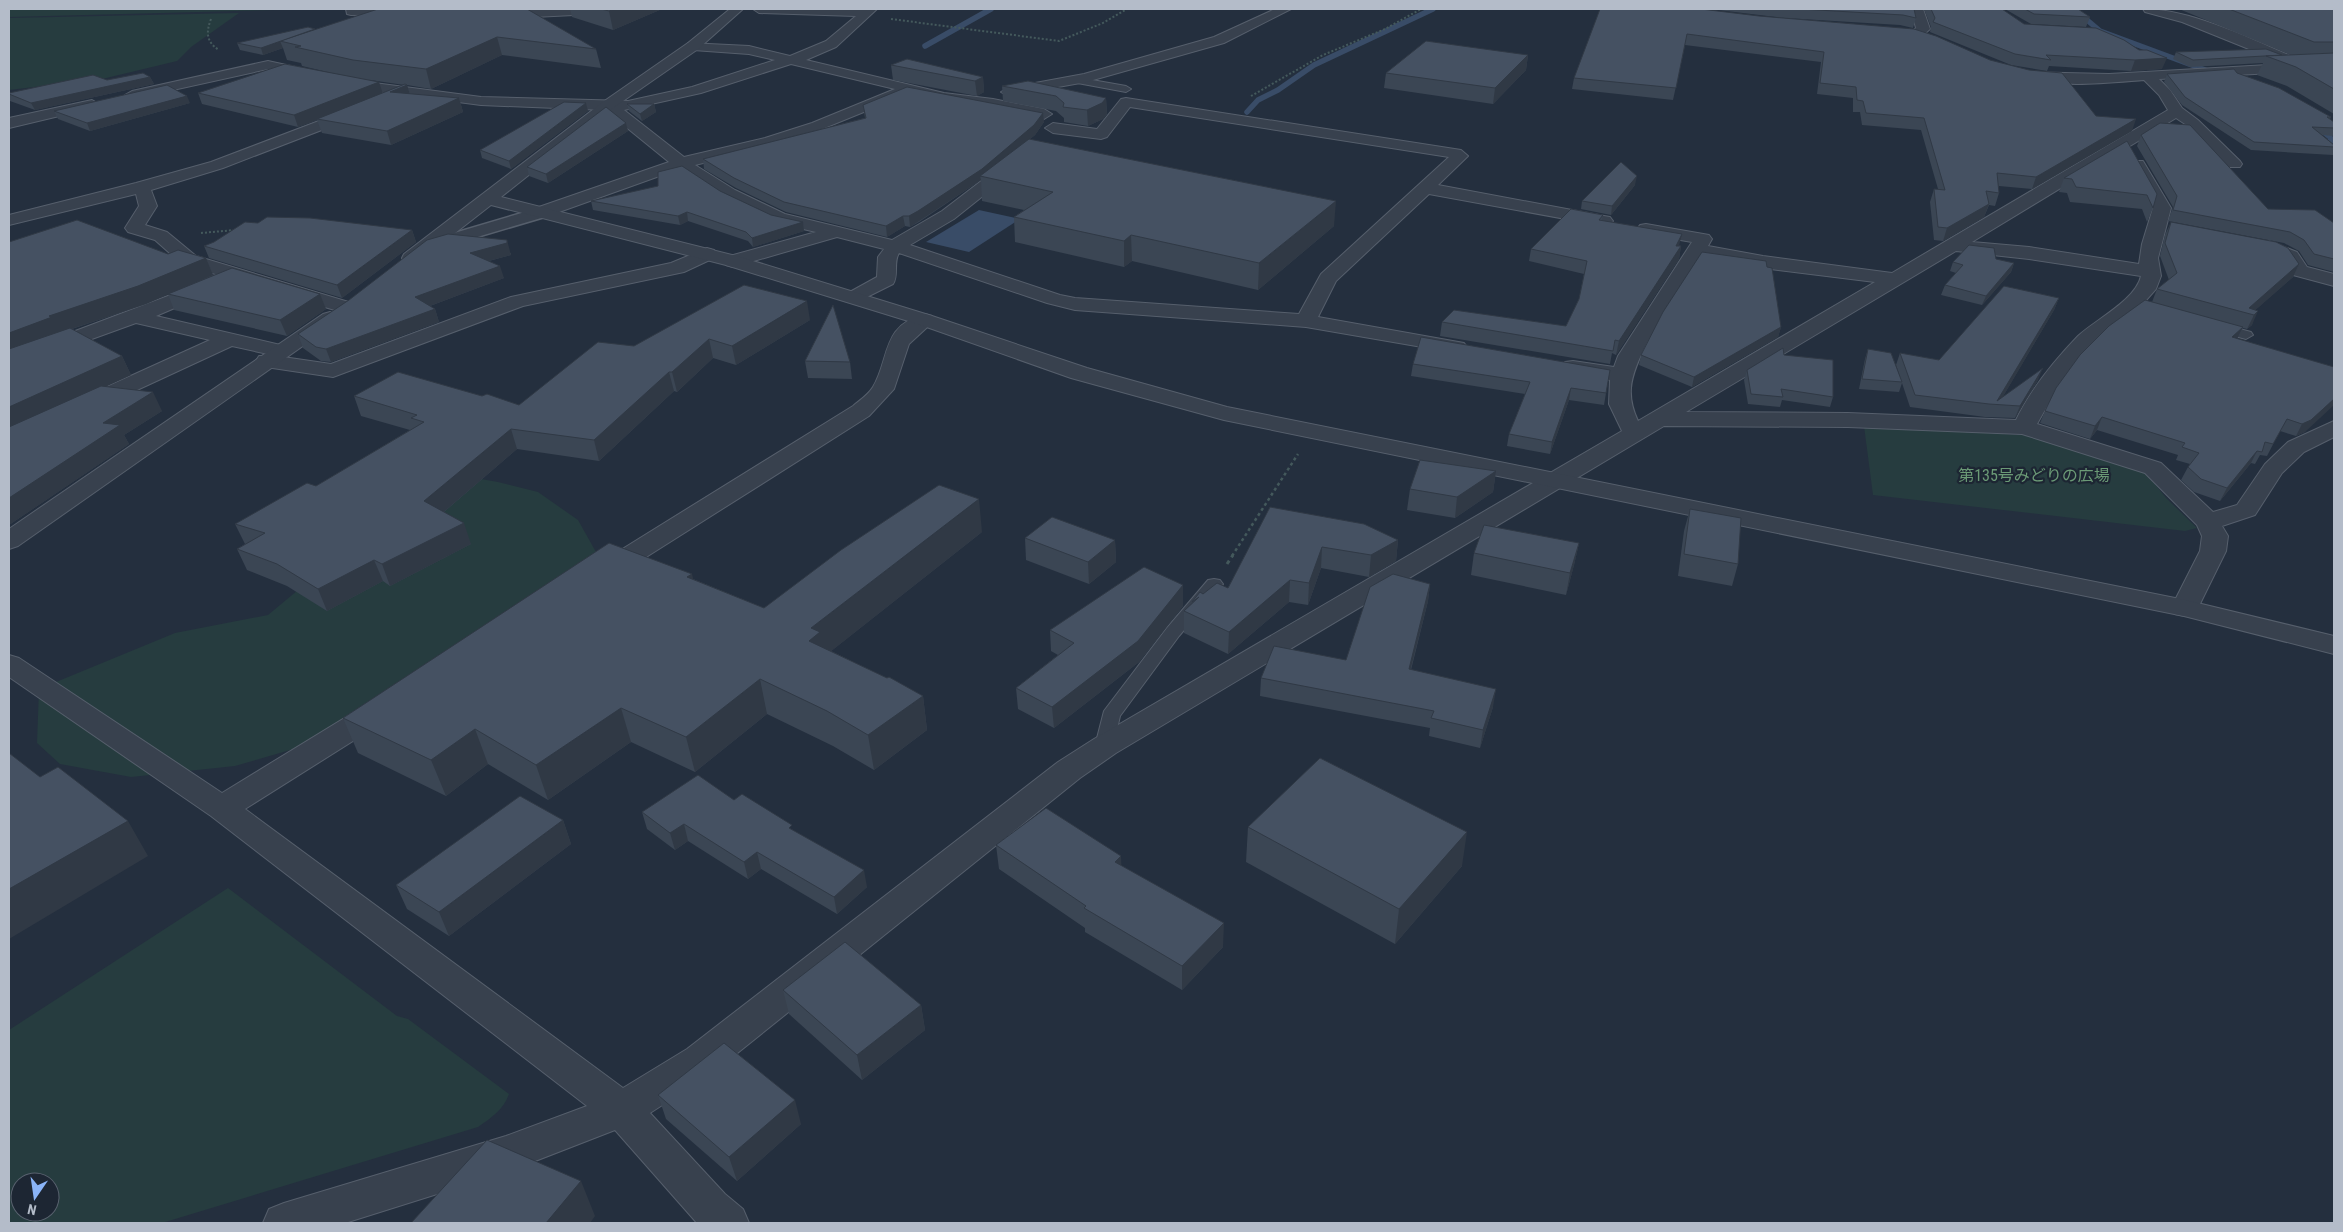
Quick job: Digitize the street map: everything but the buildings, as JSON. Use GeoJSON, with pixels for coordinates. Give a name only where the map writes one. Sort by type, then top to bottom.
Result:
{"type":"FeatureCollection","features":[{"type":"Feature","properties":{"kind":"street"},"geometry":{"type":"LineString","coordinates":[[354,9],[351,11],[415,10]]}},
{"type":"Feature","properties":{"kind":"street"},"geometry":{"type":"LineString","coordinates":[[480,9],[534,12],[613,9]]}},
{"type":"Feature","properties":{"kind":"street"},"geometry":{"type":"LineString","coordinates":[[393,271],[489,199],[608,105],[693,46],[737,9]]}},
{"type":"Feature","properties":{"kind":"street"},"geometry":{"type":"LineString","coordinates":[[759,9],[866,12]]}},
{"type":"Feature","properties":{"kind":"street"},"geometry":{"type":"LineString","coordinates":[[975,101],[1008,92],[1074,80],[1219,40],[1285,9]]}},
{"type":"Feature","properties":{"kind":"street"},"geometry":{"type":"LineString","coordinates":[[1916,34],[1923,29],[1917,9]]}},
{"type":"Feature","properties":{"kind":"street"},"geometry":{"type":"LineString","coordinates":[[2149,9],[2187,18],[2307,67]]}},
{"type":"Feature","properties":{"kind":"street"},"geometry":{"type":"LineString","coordinates":[[372,24],[415,10]]}},
{"type":"Feature","properties":{"kind":"street"},"geometry":{"type":"LineString","coordinates":[[9,123],[268,65],[314,76],[406,92],[481,101],[628,106],[660,99],[794,60],[831,44],[866,12]]}},
{"type":"Feature","properties":{"kind":"street"},"geometry":{"type":"LineString","coordinates":[[1900,31],[1936,39]]}},
{"type":"Feature","properties":{"kind":"street"},"geometry":{"type":"LineString","coordinates":[[693,46],[749,50],[907,89],[1051,116],[1056,122],[1042,140]]}},
{"type":"Feature","properties":{"kind":"street"},"geometry":{"type":"LineString","coordinates":[[268,65],[265,62],[282,55]]}},
{"type":"Feature","properties":{"kind":"street"},"geometry":{"type":"LineString","coordinates":[[2016,72],[2080,80],[2155,70],[2188,73],[2334,66]]}},
{"type":"Feature","properties":{"kind":"street"},"geometry":{"type":"LineString","coordinates":[[2155,70],[2188,73]]}},
{"type":"Feature","properties":{"kind":"street"},"geometry":{"type":"LineString","coordinates":[[2155,70],[2165,93],[2176,111],[2192,123],[2234,164]]}},
{"type":"Feature","properties":{"kind":"street"},"geometry":{"type":"LineString","coordinates":[[2216,72],[2262,84]]}},
{"type":"Feature","properties":{"kind":"street"},"geometry":{"type":"LineString","coordinates":[[425,247],[542,212],[681,162],[770,142],[816,126],[907,89]]}},
{"type":"Feature","properties":{"kind":"street"},"geometry":{"type":"LineString","coordinates":[[9,220],[142,187],[217,165],[406,92]]}},
{"type":"Feature","properties":{"kind":"street"},"geometry":{"type":"LineString","coordinates":[[1052,128],[1101,134],[1126,102],[1456,153],[1460,156],[1328,278],[1306,321]]}},
{"type":"Feature","properties":{"kind":"street"},"geometry":{"type":"LineString","coordinates":[[608,105],[681,162],[729,194],[779,218],[834,233],[895,246],[1054,299],[1075,304],[1306,321],[1478,350]]}},
{"type":"Feature","properties":{"kind":"street"},"geometry":{"type":"LineString","coordinates":[[284,1223],[507,1154],[622,1110],[701,1060],[1069,770],[1105,746],[2125,143],[2176,111]]}},
{"type":"Feature","properties":{"kind":"street"},"geometry":{"type":"LineString","coordinates":[[2024,427],[2034,404],[2064,366],[2096,331],[2143,306],[2150,281],[2151,272],[2148,262],[2158,226],[2157,219],[2162,208],[2125,143]]}},
{"type":"Feature","properties":{"kind":"street"},"geometry":{"type":"LineString","coordinates":[[855,297],[886,280],[887,257],[895,246],[948,214],[1024,156]]}},
{"type":"Feature","properties":{"kind":"street"},"geometry":{"type":"LineString","coordinates":[[142,187],[148,206],[134,228],[161,236],[189,260],[345,307]]}},
{"type":"Feature","properties":{"kind":"street"},"geometry":{"type":"LineString","coordinates":[[1424,188],[1703,239],[1629,356],[1621,375],[1619,402],[1624,418],[1645,426],[1848,420],[2024,427],[2153,468],[2208,522],[2215,536],[2213,551],[2185,608]]}},
{"type":"Feature","properties":{"kind":"street"},"geometry":{"type":"LineString","coordinates":[[489,199],[733,261],[855,297],[1119,385],[1224,413],[2185,608],[2334,646]]}},
{"type":"Feature","properties":{"kind":"street"},"geometry":{"type":"LineString","coordinates":[[2158,226],[2176,229]]}},
{"type":"Feature","properties":{"kind":"street"},"geometry":{"type":"LineString","coordinates":[[733,261],[834,233]]}},
{"type":"Feature","properties":{"kind":"street"},"geometry":{"type":"LineString","coordinates":[[2249,242],[2277,249],[2290,256],[2300,271],[2334,280]]}},
{"type":"Feature","properties":{"kind":"street"},"geometry":{"type":"LineString","coordinates":[[1952,245],[2029,253],[2151,272]]}},
{"type":"Feature","properties":{"kind":"street"},"geometry":{"type":"LineString","coordinates":[[1697,250],[1763,262],[1893,279]]}},
{"type":"Feature","properties":{"kind":"street"},"geometry":{"type":"LineString","coordinates":[[135,317],[230,339],[275,356],[333,371],[518,302],[677,268],[707,254]]}},
{"type":"Feature","properties":{"kind":"street"},"geometry":{"type":"LineString","coordinates":[[9,363],[135,317],[236,275]]}},
{"type":"Feature","properties":{"kind":"street"},"geometry":{"type":"LineString","coordinates":[[9,540],[361,295]]}},
{"type":"Feature","properties":{"kind":"street"},"geometry":{"type":"LineString","coordinates":[[587,582],[861,411],[885,386],[895,349],[900,339],[926,320]]}},
{"type":"Feature","properties":{"kind":"street"},"geometry":{"type":"LineString","coordinates":[[68,413],[230,339]]}},
{"type":"Feature","properties":{"kind":"street"},"geometry":{"type":"LineString","coordinates":[[1554,363],[1621,375]]}},
{"type":"Feature","properties":{"kind":"street"},"geometry":{"type":"LineString","coordinates":[[2208,522],[2246,510],[2273,469],[2296,447],[2334,428]]}},
{"type":"Feature","properties":{"kind":"street"},"geometry":{"type":"LineString","coordinates":[[9,664],[222,808],[622,1110],[710,1208],[728,1223]]}},
{"type":"Feature","properties":{"kind":"street"},"geometry":{"type":"LineString","coordinates":[[222,808],[400,698]]}},
{"type":"Feature","properties":{"kind":"lane"},"geometry":{"type":"LineString","coordinates":[[1074,80],[1126,89]]}},
{"type":"Feature","properties":{"kind":"lane"},"geometry":{"type":"LineString","coordinates":[[2208,324],[2246,335]]}},
{"type":"Feature","properties":{"kind":"lane"},"geometry":{"type":"LineString","coordinates":[[1105,746],[1111,715],[1173,632],[1214,584]]}},
{"type":"Feature","properties":{"kind":"path"},"geometry":{"type":"LineString","coordinates":[[866,12],[1059,41],[1103,23],[1127,9]]}},
{"type":"Feature","properties":{"kind":"path"},"geometry":{"type":"LineString","coordinates":[[1229,118],[1250,97],[1305,64],[1385,29],[1421,9]]}},
{"type":"Feature","properties":{"kind":"path"},"geometry":{"type":"LineString","coordinates":[[161,236],[236,230]]}},
{"type":"Feature","properties":{"kind":"path"},"geometry":{"type":"LineString","coordinates":[[1214,584],[1313,432]]}},
{"type":"Feature","properties":{"kind":"green space"},"geometry":{"type":"Polygon","coordinates":[[[9,9],[316,9],[9,17],[9,9]]]}},
{"type":"Feature","properties":{"kind":"green space"},"geometry":{"type":"Polygon","coordinates":[[[239,13],[191,47],[177,61],[102,79],[9,90],[9,18],[239,13]]]}},
{"type":"Feature","properties":{"kind":"green space","name":"第135号みどりの広場"},"geometry":{"type":"Polygon","coordinates":[[[1864,426],[2039,436],[2144,470],[2166,498],[2197,528],[2185,531],[1873,495],[1864,426]]]}},
{"type":"Feature","properties":{"kind":"green space"},"geometry":{"type":"Polygon","coordinates":[[[395,464],[498,482],[538,492],[578,520],[596,552],[588,585],[321,741],[235,766],[131,777],[60,764],[37,743],[39,689],[175,633],[268,615],[321,571],[395,464]]]}},
{"type":"Feature","properties":{"kind":"green space"},"geometry":{"type":"Polygon","coordinates":[[[228,888],[397,1016],[408,1019],[509,1094],[500,1109],[478,1127],[162,1223],[9,1223],[9,1030],[228,888]]]}},
{"type":"Feature","properties":{"kind":"water"},"geometry":{"type":"Polygon","coordinates":[[[979,210],[1020,219],[969,252],[926,242],[979,210]]]}},
{"type":"Feature","properties":{"kind":"waterway"},"geometry":{"type":"LineString","coordinates":[[925,46],[991,9]]}},
{"type":"Feature","properties":{"kind":"waterway"},"geometry":{"type":"LineString","coordinates":[[1247,112],[1258,100],[1278,90],[1314,65],[1433,9]]}},
{"type":"Feature","properties":{"kind":"waterway"},"geometry":{"type":"LineString","coordinates":[[2059,9],[2087,20],[2100,31],[2216,74]]}},
{"type":"Feature","properties":{"kind":"waterway"},"geometry":{"type":"LineString","coordinates":[[2317,127],[2330,137],[2332,143]]}},
{"type":"Feature","properties":{"kind":"waterway"},"geometry":{"type":"LineString","coordinates":[[2332,141],[2334,146]]}}]}
